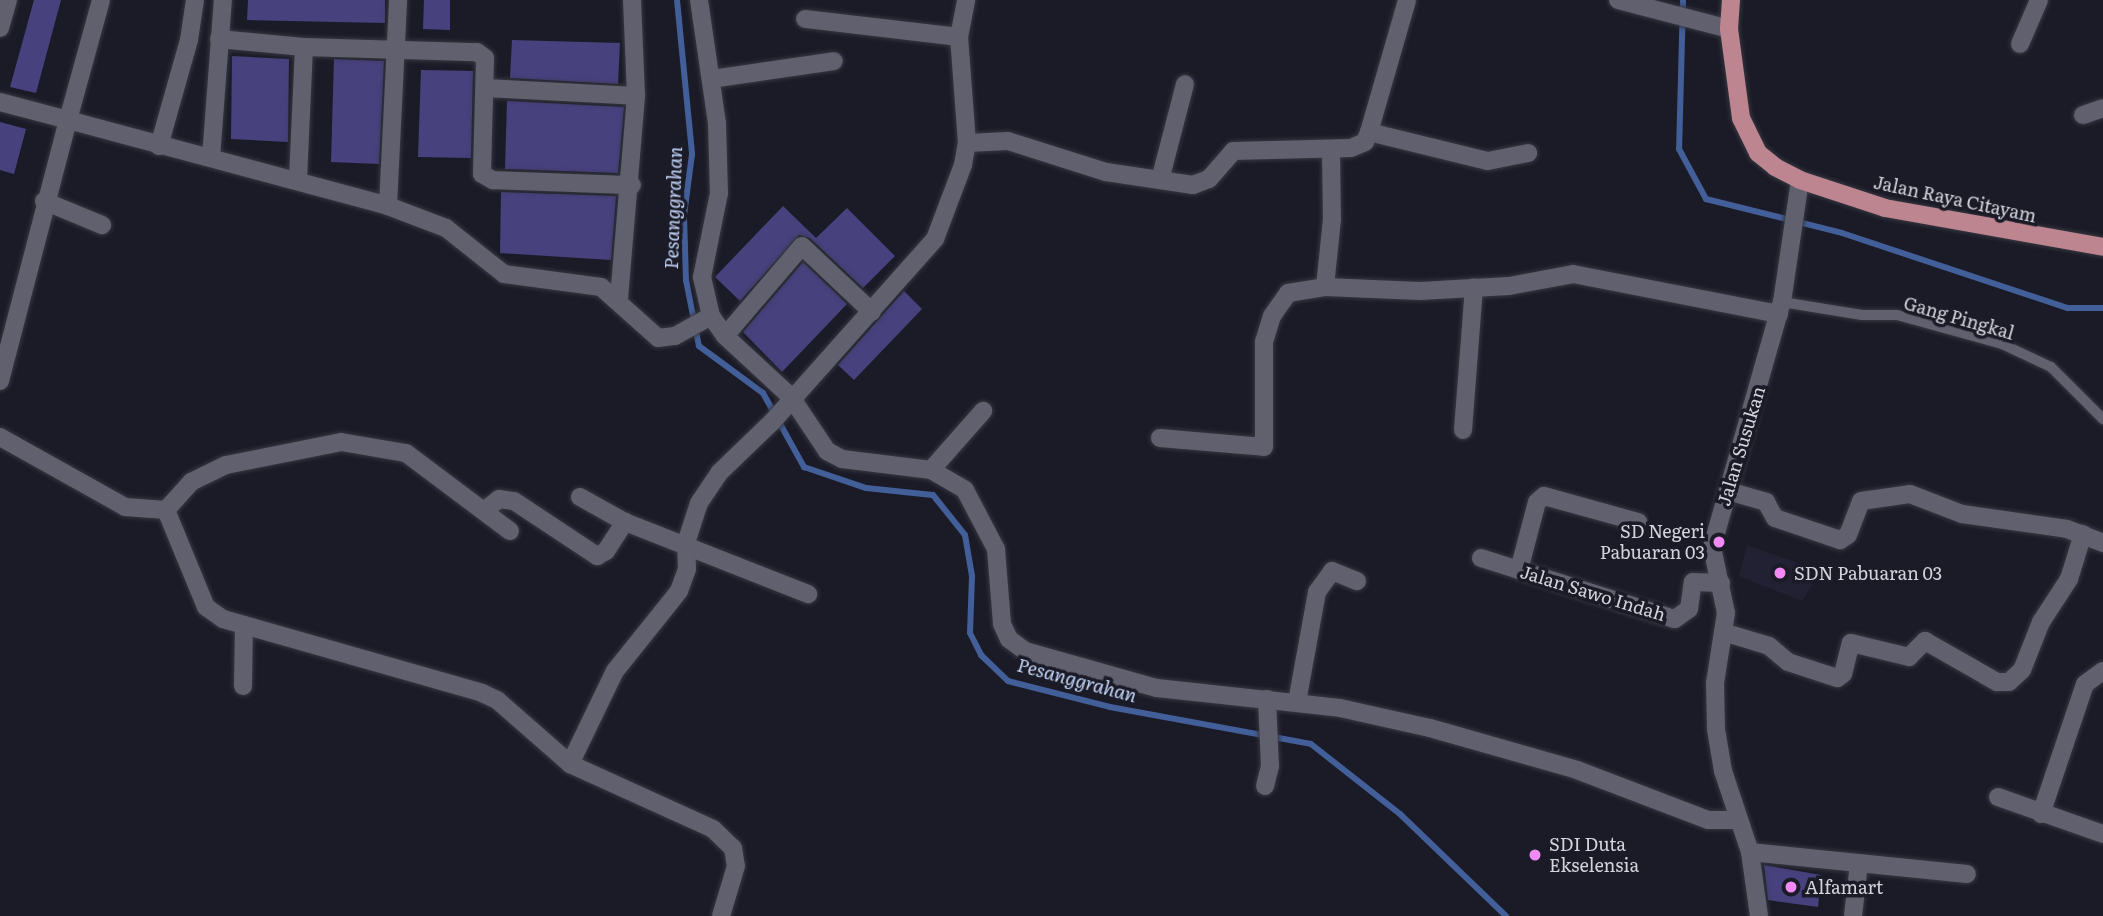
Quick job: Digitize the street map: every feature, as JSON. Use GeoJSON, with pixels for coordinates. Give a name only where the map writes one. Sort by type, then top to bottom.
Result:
{"type":"FeatureCollection","features":[{"type":"Feature","properties":{"kind":"main road","name":"Jalan Raya Citayam"},"geometry":{"type":"LineString","coordinates":[[1731,0],[1729,29],[1746,136],[1758,153],[1800,180],[1885,208],[2103,247]]}},
{"type":"Feature","properties":{"kind":"street"},"geometry":{"type":"LineString","coordinates":[[0,29],[8,0]]}},
{"type":"Feature","properties":{"kind":"street"},"geometry":{"type":"LineString","coordinates":[[0,381],[44,201],[101,0]]}},
{"type":"Feature","properties":{"kind":"street"},"geometry":{"type":"LineString","coordinates":[[159,146],[189,40],[195,0]]}},
{"type":"Feature","properties":{"kind":"street"},"geometry":{"type":"LineString","coordinates":[[211,158],[223,0]]}},
{"type":"Feature","properties":{"kind":"street"},"geometry":{"type":"LineString","coordinates":[[387,206],[398,0]]}},
{"type":"Feature","properties":{"kind":"street"},"geometry":{"type":"LineString","coordinates":[[619,300],[632,185],[636,96],[632,0]]}},
{"type":"Feature","properties":{"kind":"street"},"geometry":{"type":"LineString","coordinates":[[699,0],[710,79],[719,193],[702,276],[706,319],[789,401],[827,451],[842,459],[931,470],[965,490],[978,509],[996,549],[1002,624],[1009,639],[1025,651],[1157,688],[1268,708],[1297,702],[1470,738],[1577,770],[1708,820],[1738,820]]}},
{"type":"Feature","properties":{"kind":"street"},"geometry":{"type":"LineString","coordinates":[[570,764],[625,655],[679,591],[687,569],[686,543],[699,503],[720,472],[772,422],[934,239],[967,143],[959,37],[966,0]]}},
{"type":"Feature","properties":{"kind":"street"},"geometry":{"type":"LineString","coordinates":[[967,143],[1008,141],[1106,172],[1193,185],[1209,179],[1233,151],[1331,151],[1365,142],[1407,0]]}},
{"type":"Feature","properties":{"kind":"street"},"geometry":{"type":"LineString","coordinates":[[1618,0],[1729,29]]}},
{"type":"Feature","properties":{"kind":"street"},"geometry":{"type":"LineString","coordinates":[[2020,44],[2039,0]]}},
{"type":"Feature","properties":{"kind":"street"},"geometry":{"type":"LineString","coordinates":[[806,19],[959,37]]}},
{"type":"Feature","properties":{"kind":"street"},"geometry":{"type":"LineString","coordinates":[[219,39],[304,47],[482,54],[485,88],[482,174],[493,180],[632,185]]}},
{"type":"Feature","properties":{"kind":"street"},"geometry":{"type":"LineString","coordinates":[[298,179],[304,47]]}},
{"type":"Feature","properties":{"kind":"street"},"geometry":{"type":"LineString","coordinates":[[710,79],[834,61]]}},
{"type":"Feature","properties":{"kind":"street"},"geometry":{"type":"LineString","coordinates":[[1160,180],[1185,84]]}},
{"type":"Feature","properties":{"kind":"street"},"geometry":{"type":"LineString","coordinates":[[485,88],[636,96]]}},
{"type":"Feature","properties":{"kind":"street"},"geometry":{"type":"LineString","coordinates":[[0,102],[159,146],[298,179],[387,206],[446,228],[503,274],[601,287],[619,300],[641,327],[658,338],[675,336],[706,319]]}},
{"type":"Feature","properties":{"kind":"street"},"geometry":{"type":"LineString","coordinates":[[2083,115],[2103,108]]}},
{"type":"Feature","properties":{"kind":"street"},"geometry":{"type":"LineString","coordinates":[[1369,132],[1488,161],[1528,153]]}},
{"type":"Feature","properties":{"kind":"street"},"geometry":{"type":"LineString","coordinates":[[1325,287],[1332,219],[1331,151]]}},
{"type":"Feature","properties":{"kind":"street","name":"Jalan Susukan"},"geometry":{"type":"LineString","coordinates":[[1759,916],[1750,852],[1738,820],[1716,729],[1715,683],[1726,613],[1721,583],[1712,560],[1712,547],[1781,308],[1800,180]]}},
{"type":"Feature","properties":{"kind":"street"},"geometry":{"type":"LineString","coordinates":[[44,201],[102,225]]}},
{"type":"Feature","properties":{"kind":"street"},"geometry":{"type":"LineString","coordinates":[[725,336],[802,246],[809,248],[872,312]]}},
{"type":"Feature","properties":{"kind":"street"},"geometry":{"type":"LineString","coordinates":[[1160,438],[1264,447],[1264,342],[1272,316],[1288,293],[1325,287],[1420,291],[1589,276],[1781,308]]}},
{"type":"Feature","properties":{"kind":"street"},"geometry":{"type":"LineString","coordinates":[[1463,430],[1474,287]]}},
{"type":"Feature","properties":{"kind":"street"},"geometry":{"type":"LineString","coordinates":[[931,470],[983,411]]}},
{"type":"Feature","properties":{"kind":"street"},"geometry":{"type":"LineString","coordinates":[[0,437],[125,506],[170,505],[191,482],[226,465],[264,456],[341,442],[382,446],[406,453],[510,531]]}},
{"type":"Feature","properties":{"kind":"street"},"geometry":{"type":"LineString","coordinates":[[1728,491],[1766,502],[1776,518],[1840,540],[1848,535],[1861,501],[1910,494],[1962,514],[2083,534],[2103,543]]}},
{"type":"Feature","properties":{"kind":"street"},"geometry":{"type":"LineString","coordinates":[[1519,570],[1537,502],[1544,496],[1638,523]]}},
{"type":"Feature","properties":{"kind":"street"},"geometry":{"type":"LineString","coordinates":[[580,497],[625,522],[686,543],[808,594]]}},
{"type":"Feature","properties":{"kind":"street"},"geometry":{"type":"LineString","coordinates":[[485,510],[499,499],[514,501],[597,556],[606,551],[625,522]]}},
{"type":"Feature","properties":{"kind":"street"},"geometry":{"type":"LineString","coordinates":[[170,505],[206,607],[244,625],[482,693],[497,700],[570,764],[713,829],[733,848],[736,866],[721,916]]}},
{"type":"Feature","properties":{"kind":"street"},"geometry":{"type":"LineString","coordinates":[[1723,632],[1769,646],[1788,662],[1838,678],[1843,674],[1851,643],[1909,657],[1925,641],[1997,682],[2009,682],[2022,670],[2041,622],[2069,579],[2083,534]]}},
{"type":"Feature","properties":{"kind":"street","name":"Jalan Sawo Indah"},"geometry":{"type":"LineString","coordinates":[[1480,558],[1675,619],[1689,609],[1693,582],[1721,583]]}},
{"type":"Feature","properties":{"kind":"street"},"geometry":{"type":"LineString","coordinates":[[1297,702],[1317,592],[1332,571],[1357,581]]}},
{"type":"Feature","properties":{"kind":"street"},"geometry":{"type":"LineString","coordinates":[[243,686],[244,625]]}},
{"type":"Feature","properties":{"kind":"street"},"geometry":{"type":"LineString","coordinates":[[2041,814],[2085,684],[2103,671]]}},
{"type":"Feature","properties":{"kind":"street"},"geometry":{"type":"LineString","coordinates":[[1265,786],[1270,766],[1268,708]]}},
{"type":"Feature","properties":{"kind":"street"},"geometry":{"type":"LineString","coordinates":[[1998,797],[2103,834]]}},
{"type":"Feature","properties":{"kind":"street"},"geometry":{"type":"LineString","coordinates":[[1750,852],[1968,874]]}},
{"type":"Feature","properties":{"kind":"street"},"geometry":{"type":"LineString","coordinates":[[1853,916],[1858,863]]}},
{"type":"Feature","properties":{"kind":"lane","name":"Gang Pingkal"},"geometry":{"type":"LineString","coordinates":[[1781,308],[1862,316],[1897,315],[2002,344],[2051,367],[2103,419]]}},
{"type":"Feature","properties":{"kind":"shaded area","name":"SDN Pabuaran 03"},"geometry":{"type":"Polygon","coordinates":[[[1747,545],[1821,571],[1802,601],[1739,576],[1747,545]]]}},
{"type":"Feature","properties":{"kind":"building"},"geometry":{"type":"Polygon","coordinates":[[[34,0],[61,0],[36,93],[10,87],[34,0]]]}},
{"type":"Feature","properties":{"kind":"building"},"geometry":{"type":"Polygon","coordinates":[[[248,0],[385,0],[385,23],[247,20],[248,0]]]}},
{"type":"Feature","properties":{"kind":"building"},"geometry":{"type":"Polygon","coordinates":[[[424,0],[450,0],[450,30],[423,29],[424,0]]]}},
{"type":"Feature","properties":{"kind":"building"},"geometry":{"type":"Polygon","coordinates":[[[512,40],[620,43],[618,84],[510,78],[512,40]]]}},
{"type":"Feature","properties":{"kind":"building"},"geometry":{"type":"Polygon","coordinates":[[[232,56],[289,59],[288,142],[231,139],[232,56]]]}},
{"type":"Feature","properties":{"kind":"building"},"geometry":{"type":"Polygon","coordinates":[[[334,59],[384,61],[379,164],[331,162],[334,59]]]}},
{"type":"Feature","properties":{"kind":"building"},"geometry":{"type":"Polygon","coordinates":[[[421,70],[473,71],[471,158],[418,157],[421,70]]]}},
{"type":"Feature","properties":{"kind":"building"},"geometry":{"type":"Polygon","coordinates":[[[507,101],[624,107],[618,173],[505,169],[507,101]]]}},
{"type":"Feature","properties":{"kind":"building"},"geometry":{"type":"Polygon","coordinates":[[[0,122],[26,129],[14,174],[0,170],[0,122]]]}},
{"type":"Feature","properties":{"kind":"building"},"geometry":{"type":"Polygon","coordinates":[[[501,192],[616,196],[611,260],[500,253],[501,192]]]}},
{"type":"Feature","properties":{"kind":"building"},"geometry":{"type":"Polygon","coordinates":[[[783,206],[816,238],[847,208],[895,256],[863,288],[810,238],[799,235],[740,301],[715,277],[783,206]]]}},
{"type":"Feature","properties":{"kind":"building"},"geometry":{"type":"Polygon","coordinates":[[[803,262],[847,304],[782,372],[743,332],[803,262]]]}},
{"type":"Feature","properties":{"kind":"building"},"geometry":{"type":"Polygon","coordinates":[[[904,291],[922,309],[854,380],[838,365],[904,291]]]}},
{"type":"Feature","properties":{"kind":"building","name":"Alfamart"},"geometry":{"type":"Polygon","coordinates":[[[1764,865],[1821,875],[1818,907],[1768,900],[1764,865]]]}},
{"type":"Feature","properties":{"kind":"waterway","name":"Pesanggrahan"},"geometry":{"type":"LineString","coordinates":[[677,0],[692,154],[684,216],[686,280],[699,346],[763,393],[804,467],[866,488],[933,495],[965,535],[972,576],[970,633],[981,655],[1008,681],[1110,707],[1311,744],[1400,814],[1506,916]]}},
{"type":"Feature","properties":{"kind":"waterway"},"geometry":{"type":"LineString","coordinates":[[1683,0],[1679,149],[1706,199],[1842,233],[2068,308],[2103,308]]}},
{"type":"Feature","properties":{"kind":"place","name":"SD Negeri Pabuaran 03"},"geometry":{"type":"Point","coordinates":[1719,542]}},
{"type":"Feature","properties":{"kind":"place","name":"SDN Pabuaran 03"},"geometry":{"type":"Point","coordinates":[1780,573]}},
{"type":"Feature","properties":{"kind":"place","name":"SDI Duta Ekselensia"},"geometry":{"type":"Point","coordinates":[1535,855]}},
{"type":"Feature","properties":{"kind":"place","name":"Alfamart"},"geometry":{"type":"Point","coordinates":[1791,887]}}]}
